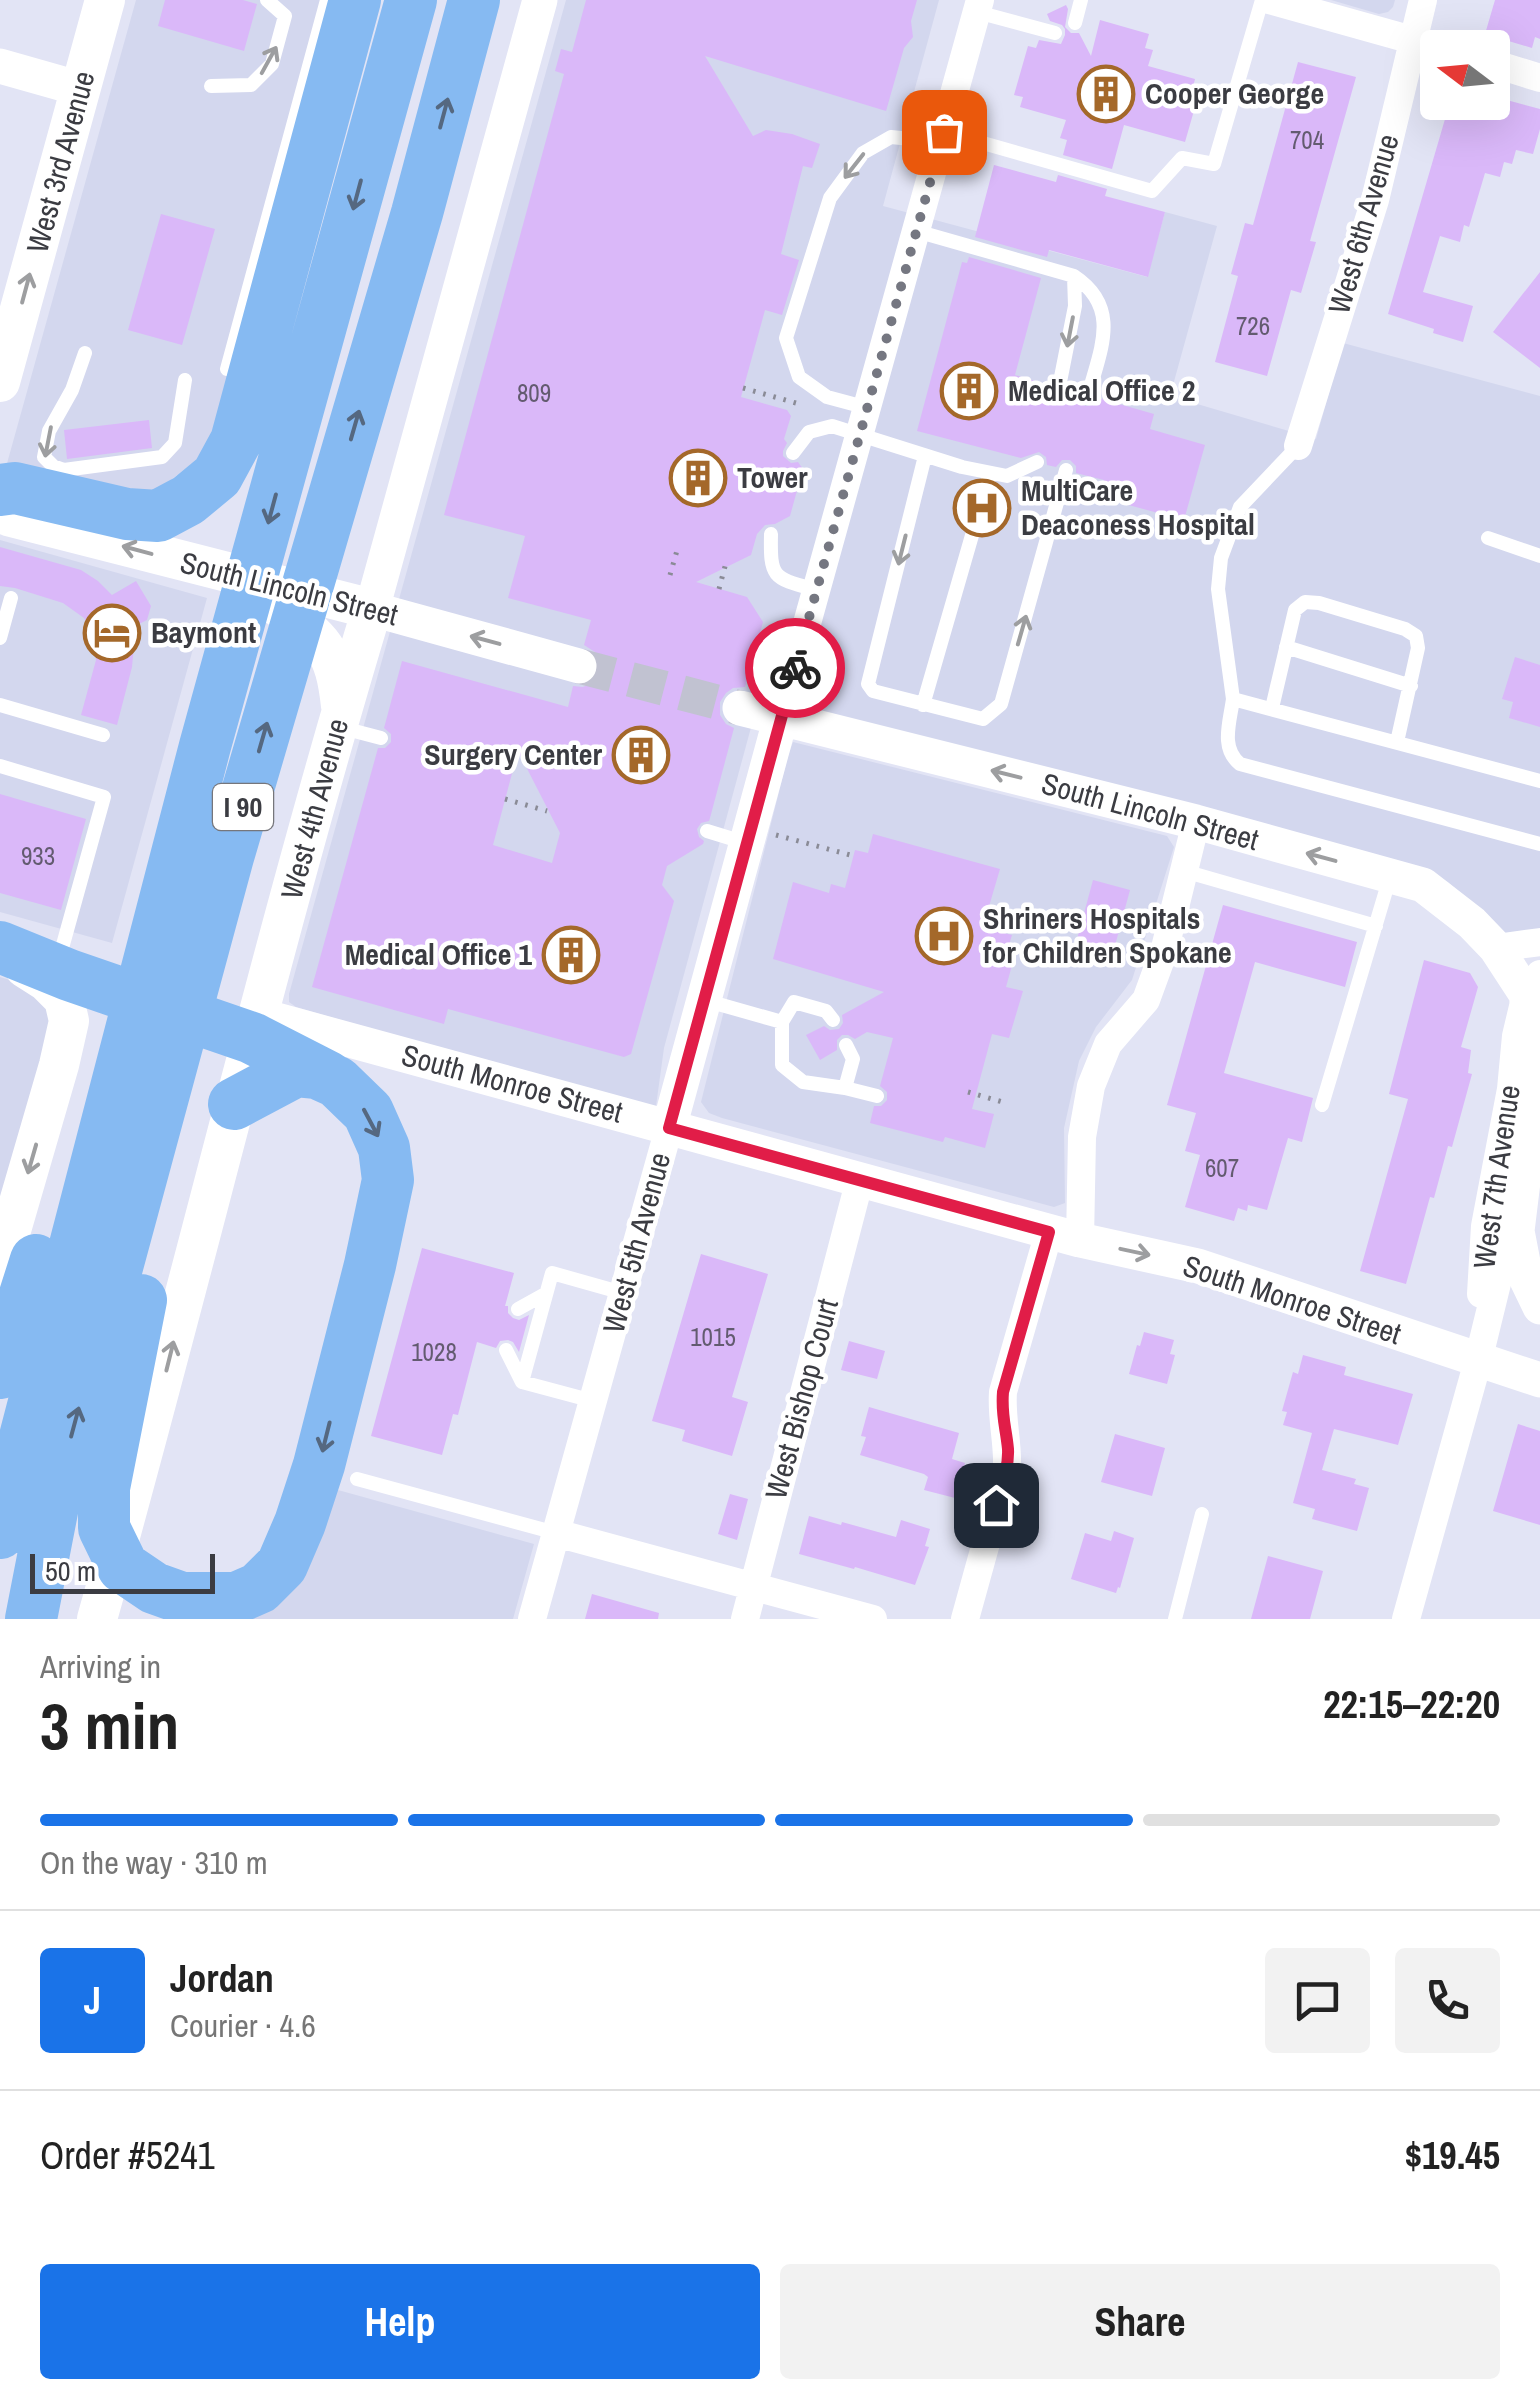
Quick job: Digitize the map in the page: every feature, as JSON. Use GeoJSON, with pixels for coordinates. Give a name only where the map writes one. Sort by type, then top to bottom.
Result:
{"type":"FeatureCollection","features":[{"type":"Feature","properties":{"kind":"highway","name":"I 90"},"geometry":{"type":"LineString","coordinates":[[0,1533],[205,746],[411,0]]}},
{"type":"Feature","properties":{"kind":"highway","name":"I 90"},"geometry":{"type":"LineString","coordinates":[[31,1619],[54,1496],[228,857],[418,213],[474,0]]}},
{"type":"Feature","properties":{"kind":"highway"},"geometry":{"type":"LineString","coordinates":[[0,490],[15,488],[127,514],[158,516],[188,500],[216,476],[236,440],[345,3]]}},
{"type":"Feature","properties":{"kind":"highway"},"geometry":{"type":"LineString","coordinates":[[0,1373],[205,746]]}},
{"type":"Feature","properties":{"kind":"highway"},"geometry":{"type":"LineString","coordinates":[[0,948],[69,975],[255,1026],[337,1082],[368,1112],[384,1148],[388,1180],[370,1265],[300,1523],[282,1565],[259,1588],[236,1598],[182,1598],[154,1588],[123,1568],[104,1528],[104,1488],[228,857]]}},
{"type":"Feature","properties":{"kind":"highway"},"geometry":{"type":"LineString","coordinates":[[234,1104],[296,1071],[337,1082]]}},
{"type":"Feature","properties":{"kind":"highway"},"geometry":{"type":"LineString","coordinates":[[42,1619],[54,1496]]}},
{"type":"Feature","properties":{"kind":"main road","name":"West 3rd Avenue"},"geometry":{"type":"LineString","coordinates":[[0,382],[106,0]]}},
{"type":"Feature","properties":{"kind":"main road","name":"South Lincoln Street"},"geometry":{"type":"LineString","coordinates":[[0,512],[372,609]]}},
{"type":"Feature","properties":{"kind":"main road"},"geometry":{"type":"LineString","coordinates":[[232,575],[292,617],[324,646],[338,674],[340,720]]}},
{"type":"Feature","properties":{"kind":"main road","name":"West 4th Avenue"},"geometry":{"type":"LineString","coordinates":[[98,1619],[255,1026],[372,609]]}},
{"type":"Feature","properties":{"kind":"main road"},"geometry":{"type":"LineString","coordinates":[[0,948],[55,988],[64,999],[69,1021],[0,1268]]}},
{"type":"Feature","properties":{"kind":"main road","name":"South Monroe Street"},"geometry":{"type":"LineString","coordinates":[[0,948],[59,959],[255,1026]]}},
{"type":"Feature","properties":{"kind":"street","name":"West 4th Avenue"},"geometry":{"type":"LineString","coordinates":[[372,609],[540,0]]}},
{"type":"Feature","properties":{"kind":"street"},"geometry":{"type":"LineString","coordinates":[[1265,0],[1420,41]]}},
{"type":"Feature","properties":{"kind":"street","name":"West 6th Avenue"},"geometry":{"type":"LineString","coordinates":[[1423,0],[1426,30]]}},
{"type":"Feature","properties":{"kind":"street","name":"West 5th Avenue"},"geometry":{"type":"LineString","coordinates":[[532,1619],[703,999],[756,838],[781,718],[978,6]]}},
{"type":"Feature","properties":{"kind":"street","name":"West 6th Avenue"},"geometry":{"type":"LineString","coordinates":[[1298,446],[1420,64]]}},
{"type":"Feature","properties":{"kind":"street"},"geometry":{"type":"LineString","coordinates":[[0,66],[80,89]]}},
{"type":"Feature","properties":{"kind":"street"},"geometry":{"type":"LineString","coordinates":[[1510,69],[1540,78]]}},
{"type":"Feature","properties":{"kind":"street","name":"South Lincoln Street"},"geometry":{"type":"LineString","coordinates":[[372,609],[579,666]]}},
{"type":"Feature","properties":{"kind":"street","name":"South Lincoln Street"},"geometry":{"type":"LineString","coordinates":[[740,708],[1196,822],[1422,885],[1472,923],[1496,948]]}},
{"type":"Feature","properties":{"kind":"street"},"geometry":{"type":"LineString","coordinates":[[965,1619],[1007,1467],[1008,1449],[1001,1414],[1003,1392],[1064,1236],[1091,1086],[1108,1044],[1146,1000],[1165,948],[1196,822]]}},
{"type":"Feature","properties":{"kind":"street"},"geometry":{"type":"LineString","coordinates":[[1496,948],[1540,942]]}},
{"type":"Feature","properties":{"kind":"street","name":"West 7th Avenue"},"geometry":{"type":"LineString","coordinates":[[1496,948],[1533,984],[1535,1083],[1517,1231],[1526,1278],[1540,1307]]}},
{"type":"Feature","properties":{"kind":"street","name":"West 7th Avenue"},"geometry":{"type":"LineString","coordinates":[[1478,1361],[1485,1226],[1511,1088],[1516,1036],[1533,984]]}},
{"type":"Feature","properties":{"kind":"street","name":"South Monroe Street"},"geometry":{"type":"LineString","coordinates":[[255,1026],[669,1128],[1064,1236],[1198,1266],[1540,1380]]}},
{"type":"Feature","properties":{"kind":"street","name":"West 7th Avenue"},"geometry":{"type":"LineString","coordinates":[[1406,1619],[1478,1361],[1523,1176],[1540,1140]]}},
{"type":"Feature","properties":{"kind":"street","name":"West Bishop Court"},"geometry":{"type":"LineString","coordinates":[[745,1619],[860,1179]]}},
{"type":"Feature","properties":{"kind":"street"},"geometry":{"type":"LineString","coordinates":[[556,1533],[873,1619]]}},
{"type":"Feature","properties":{"kind":"lane"},"geometry":{"type":"LineString","coordinates":[[211,86],[251,84],[272,64],[285,16],[267,0]]}},
{"type":"Feature","properties":{"kind":"lane"},"geometry":{"type":"LineString","coordinates":[[1075,23],[1081,0]]}},
{"type":"Feature","properties":{"kind":"lane"},"geometry":{"type":"LineString","coordinates":[[868,408],[827,397],[799,378],[786,338],[830,198],[863,153],[892,137],[942,137],[1152,190],[1182,158],[1214,164],[1265,0]]}},
{"type":"Feature","properties":{"kind":"lane"},"geometry":{"type":"LineString","coordinates":[[227,369],[345,3]]}},
{"type":"Feature","properties":{"kind":"lane"},"geometry":{"type":"LineString","coordinates":[[978,6],[1055,33]]}},
{"type":"Feature","properties":{"kind":"lane"},"geometry":{"type":"LineString","coordinates":[[916,232],[1074,276],[1091,287],[1107,326],[1088,396]]}},
{"type":"Feature","properties":{"kind":"lane"},"geometry":{"type":"LineString","coordinates":[[1059,388],[1076,306],[1074,276]]}},
{"type":"Feature","properties":{"kind":"lane"},"geometry":{"type":"LineString","coordinates":[[85,353],[72,390],[48,432],[44,457],[64,470],[162,457],[175,444],[185,380]]}},
{"type":"Feature","properties":{"kind":"lane"},"geometry":{"type":"LineString","coordinates":[[793,453],[810,432],[832,426],[990,473],[1008,476],[1038,462]]}},
{"type":"Feature","properties":{"kind":"lane"},"geometry":{"type":"LineString","coordinates":[[1298,446],[1240,507],[1222,558],[1218,589],[1233,698],[1227,745],[1231,756],[1240,764],[1540,844]]}},
{"type":"Feature","properties":{"kind":"lane"},"geometry":{"type":"LineString","coordinates":[[926,456],[868,684],[873,691],[983,719],[1001,704],[1066,470]]}},
{"type":"Feature","properties":{"kind":"lane"},"geometry":{"type":"LineString","coordinates":[[923,705],[990,473]]}},
{"type":"Feature","properties":{"kind":"lane"},"geometry":{"type":"LineString","coordinates":[[771,534],[770,566],[776,574],[790,583],[817,590]]}},
{"type":"Feature","properties":{"kind":"lane"},"geometry":{"type":"LineString","coordinates":[[1488,538],[1540,556]]}},
{"type":"Feature","properties":{"kind":"lane"},"geometry":{"type":"LineString","coordinates":[[0,638],[11,598]]}},
{"type":"Feature","properties":{"kind":"lane"},"geometry":{"type":"LineString","coordinates":[[1272,708],[1295,610],[1305,602],[1319,603],[1406,629],[1416,636],[1418,648],[1397,742]]}},
{"type":"Feature","properties":{"kind":"lane"},"geometry":{"type":"LineString","coordinates":[[1286,647],[1411,686]]}},
{"type":"Feature","properties":{"kind":"lane"},"geometry":{"type":"LineString","coordinates":[[1233,698],[1540,782]]}},
{"type":"Feature","properties":{"kind":"lane"},"geometry":{"type":"LineString","coordinates":[[0,705],[104,736]]}},
{"type":"Feature","properties":{"kind":"lane"},"geometry":{"type":"LineString","coordinates":[[340,720],[381,738]]}},
{"type":"Feature","properties":{"kind":"lane"},"geometry":{"type":"LineString","coordinates":[[0,766],[104,797],[59,959]]}},
{"type":"Feature","properties":{"kind":"lane"},"geometry":{"type":"LineString","coordinates":[[706,830],[756,838]]}},
{"type":"Feature","properties":{"kind":"lane"},"geometry":{"type":"LineString","coordinates":[[1184,871],[1376,926]]}},
{"type":"Feature","properties":{"kind":"lane"},"geometry":{"type":"LineString","coordinates":[[1322,1105],[1390,876]]}},
{"type":"Feature","properties":{"kind":"lane"},"geometry":{"type":"LineString","coordinates":[[703,999],[782,1022]]}},
{"type":"Feature","properties":{"kind":"lane"},"geometry":{"type":"LineString","coordinates":[[834,1020],[826,1010],[794,1002],[782,1022],[782,1065],[803,1082],[877,1096]]}},
{"type":"Feature","properties":{"kind":"lane"},"geometry":{"type":"LineString","coordinates":[[845,1088],[853,1058],[846,1045]]}},
{"type":"Feature","properties":{"kind":"lane"},"geometry":{"type":"LineString","coordinates":[[522,1382],[552,1273],[623,1293]]}},
{"type":"Feature","properties":{"kind":"lane"},"geometry":{"type":"LineString","coordinates":[[518,1309],[544,1294]]}},
{"type":"Feature","properties":{"kind":"lane"},"geometry":{"type":"LineString","coordinates":[[506,1350],[522,1382],[593,1401]]}},
{"type":"Feature","properties":{"kind":"lane"},"geometry":{"type":"LineString","coordinates":[[357,1479],[556,1533]]}},
{"type":"Feature","properties":{"kind":"lane"},"geometry":{"type":"LineString","coordinates":[[1174,1619],[1202,1514]]}},
{"type":"Feature","properties":{"kind":"path"},"geometry":{"type":"LineString","coordinates":[[670,575],[678,547]]}},
{"type":"Feature","properties":{"kind":"path"},"geometry":{"type":"LineString","coordinates":[[719,588],[727,560]]}},
{"type":"Feature","properties":{"kind":"path"},"geometry":{"type":"LineString","coordinates":[[505,799],[547,811]]}},
{"type":"Feature","properties":{"kind":"path"},"geometry":{"type":"LineString","coordinates":[[756,838],[854,856]]}},
{"type":"Feature","properties":{"kind":"path"},"geometry":{"type":"LineString","coordinates":[[968,1092],[1006,1103]]}},
{"type":"Feature","properties":{"kind":"shaded area"},"geometry":{"type":"Polygon","coordinates":[[[136,0],[330,0],[212,448],[150,496],[6,467],[136,0]]]}},
{"type":"Feature","properties":{"kind":"shaded area","name":"MultiCare Deaconess Hospital"},"geometry":{"type":"Polygon","coordinates":[[[566,0],[939,0],[883,206],[1147,277],[1165,212],[1217,226],[1170,396],[1316,439],[1343,343],[1540,396],[1540,938],[1505,933],[1448,882],[1416,867],[759,698],[664,1048],[656,1106],[643,1108],[289,1002],[566,0]]]}},
{"type":"Feature","properties":{"kind":"shaded area"},"geometry":{"type":"Polygon","coordinates":[[[1331,0],[1395,0],[1388,12],[1379,14],[1331,0]]]}},
{"type":"Feature","properties":{"kind":"shaded area"},"geometry":{"type":"Polygon","coordinates":[[[0,540],[207,598],[112,943],[0,912],[0,540]]]}},
{"type":"Feature","properties":{"kind":"shaded area","name":"Shriners Hospitals for Children Spokane"},"geometry":{"type":"Polygon","coordinates":[[[793,742],[1167,836],[1174,847],[1132,980],[1096,1027],[1079,1061],[1064,1128],[1065,1203],[1054,1207],[722,1118],[709,1113],[701,1102],[793,742]]]}},
{"type":"Feature","properties":{"kind":"shaded area"},"geometry":{"type":"Polygon","coordinates":[[[0,977],[30,986],[53,1013],[0,1229],[0,977]]]}},
{"type":"Feature","properties":{"kind":"shaded area"},"geometry":{"type":"Polygon","coordinates":[[[327,1487],[534,1544],[513,1619],[219,1619],[327,1487]]]}},
{"type":"Feature","properties":{"kind":"building"},"geometry":{"type":"Polygon","coordinates":[[[165,0],[243,0],[257,4],[244,51],[158,26],[165,0]]]}},
{"type":"Feature","properties":{"kind":"building"},"geometry":{"type":"Polygon","coordinates":[[[586,0],[917,0],[911,21],[913,37],[904,48],[886,111],[705,56],[753,136],[766,130],[820,144],[812,168],[803,166],[781,254],[799,260],[782,315],[765,310],[741,397],[787,410],[791,416],[783,456],[791,463],[798,462],[803,469],[790,516],[765,525],[757,534],[751,555],[696,582],[747,597],[763,622],[745,687],[733,688],[720,702],[720,715],[734,728],[709,821],[697,829],[703,844],[667,866],[662,885],[674,901],[631,1054],[624,1057],[448,1009],[444,1024],[312,987],[378,748],[391,742],[391,734],[384,728],[402,661],[568,707],[573,686],[593,682],[600,671],[595,652],[584,645],[591,620],[508,598],[525,536],[444,515],[564,74],[555,71],[561,49],[572,52],[586,0]],[[518,751],[493,845],[552,863],[560,833],[518,751]]]}},
{"type":"Feature","properties":{"kind":"building"},"geometry":{"type":"Polygon","coordinates":[[[1495,0],[1540,0],[1540,39],[1535,37],[1532,48],[1510,41],[1510,30],[1486,30],[1495,0]]]}},
{"type":"Feature","properties":{"kind":"building","name":"Cooper George"},"geometry":{"type":"Polygon","coordinates":[[[1066,5],[1065,27],[1071,33],[1079,33],[1091,56],[1100,20],[1149,34],[1145,48],[1153,50],[1148,66],[1195,79],[1192,91],[1199,93],[1185,142],[1124,125],[1112,169],[1063,155],[1067,140],[1060,138],[1066,120],[1020,107],[1023,97],[1014,95],[1028,46],[1036,48],[1039,40],[1061,44],[1065,29],[1050,21],[1047,14],[1066,5]]]}},
{"type":"Feature","properties":{"kind":"building"},"geometry":{"type":"Polygon","coordinates":[[[1298,62],[1356,77],[1310,241],[1316,242],[1301,293],[1291,290],[1267,376],[1215,362],[1238,276],[1231,274],[1245,223],[1253,225],[1298,62]]]}},
{"type":"Feature","properties":{"kind":"building"},"geometry":{"type":"Polygon","coordinates":[[[1510,101],[1540,109],[1540,129],[1533,154],[1516,150],[1512,164],[1504,162],[1500,177],[1485,173],[1469,227],[1464,225],[1460,242],[1440,236],[1423,292],[1473,306],[1463,342],[1388,314],[1445,120],[1510,120],[1510,101]]]}},
{"type":"Feature","properties":{"kind":"building"},"geometry":{"type":"Polygon","coordinates":[[[994,165],[1056,182],[1058,175],[1107,189],[1105,196],[1165,212],[1148,277],[1049,250],[1047,257],[975,237],[994,165]]]}},
{"type":"Feature","properties":{"kind":"building"},"geometry":{"type":"Polygon","coordinates":[[[161,214],[215,229],[182,345],[128,330],[161,214]]]}},
{"type":"Feature","properties":{"kind":"building","name":"Medical Office 2"},"geometry":{"type":"Polygon","coordinates":[[[969,257],[1041,278],[1015,375],[1049,385],[1049,391],[1056,397],[1063,397],[1069,390],[1078,393],[1080,403],[1086,406],[1095,404],[1098,398],[1154,414],[1150,429],[1205,445],[1184,520],[1099,497],[1104,480],[1076,473],[1070,460],[1062,460],[1056,467],[1047,465],[1046,457],[1039,452],[1021,458],[917,431],[962,262],[967,263],[969,257]]]}},
{"type":"Feature","properties":{"kind":"building"},"geometry":{"type":"Polygon","coordinates":[[[1540,272],[1540,368],[1493,332],[1540,272]]]}},
{"type":"Feature","properties":{"kind":"building"},"geometry":{"type":"Polygon","coordinates":[[[149,420],[152,448],[67,459],[64,430],[149,420]]]}},
{"type":"Feature","properties":{"kind":"building","name":"Baymont"},"geometry":{"type":"Polygon","coordinates":[[[0,547],[81,570],[112,595],[136,581],[151,606],[147,620],[131,628],[132,667],[117,725],[81,715],[96,660],[94,637],[84,618],[63,603],[0,586],[0,547]]]}},
{"type":"Feature","properties":{"kind":"building"},"geometry":{"type":"Polygon","coordinates":[[[1515,657],[1540,665],[1540,727],[1509,718],[1513,702],[1502,699],[1515,657]]]}},
{"type":"Feature","properties":{"kind":"building"},"geometry":{"type":"Polygon","coordinates":[[[0,794],[86,819],[61,910],[0,893],[0,794]]]}},
{"type":"Feature","properties":{"kind":"building"},"geometry":{"type":"Polygon","coordinates":[[[873,834],[1000,869],[985,920],[1002,925],[1000,932],[1012,935],[1009,945],[1017,947],[1006,987],[1023,991],[1009,1038],[992,1034],[972,1109],[994,1114],[985,1148],[945,1137],[943,1142],[870,1123],[874,1106],[887,1100],[887,1092],[880,1086],[893,1038],[867,1032],[855,1039],[842,1035],[837,1040],[837,1050],[820,1060],[806,1035],[824,1026],[839,1029],[842,1015],[884,992],[773,959],[793,882],[829,893],[831,884],[845,888],[855,850],[868,853],[873,834]]]}},
{"type":"Feature","properties":{"kind":"building"},"geometry":{"type":"Polygon","coordinates":[[[1093,880],[1130,890],[1110,964],[1073,954],[1093,880]]]}},
{"type":"Feature","properties":{"kind":"building"},"geometry":{"type":"Polygon","coordinates":[[[1223,905],[1357,942],[1345,987],[1255,962],[1224,1073],[1313,1098],[1302,1142],[1288,1138],[1267,1210],[1248,1205],[1247,1211],[1238,1208],[1234,1221],[1185,1207],[1200,1155],[1185,1151],[1196,1113],[1167,1105],[1223,905]]]}},
{"type":"Feature","properties":{"kind":"building"},"geometry":{"type":"Polygon","coordinates":[[[1424,960],[1470,973],[1478,987],[1461,1047],[1471,1050],[1468,1073],[1472,1074],[1452,1147],[1448,1146],[1434,1198],[1430,1197],[1406,1284],[1360,1271],[1408,1099],[1389,1094],[1424,960]]]}},
{"type":"Feature","properties":{"kind":"building"},"geometry":{"type":"Polygon","coordinates":[[[422,1248],[514,1273],[505,1306],[513,1318],[519,1320],[529,1315],[519,1352],[508,1340],[500,1341],[496,1348],[477,1342],[458,1415],[453,1414],[442,1455],[371,1436],[422,1248]]]}},
{"type":"Feature","properties":{"kind":"building"},"geometry":{"type":"Polygon","coordinates":[[[701,1254],[768,1274],[732,1397],[748,1402],[732,1456],[682,1441],[685,1430],[652,1421],[701,1254]]]}},
{"type":"Feature","properties":{"kind":"building"},"geometry":{"type":"Polygon","coordinates":[[[1144,1332],[1174,1340],[1170,1354],[1175,1355],[1167,1384],[1129,1374],[1144,1332]]]}},
{"type":"Feature","properties":{"kind":"building"},"geometry":{"type":"Polygon","coordinates":[[[849,1341],[885,1351],[877,1379],[841,1370],[849,1341]]]}},
{"type":"Feature","properties":{"kind":"building"},"geometry":{"type":"Polygon","coordinates":[[[1303,1355],[1346,1367],[1344,1375],[1413,1394],[1398,1445],[1334,1429],[1322,1470],[1356,1479],[1354,1484],[1369,1488],[1357,1531],[1312,1519],[1315,1509],[1293,1503],[1312,1433],[1283,1425],[1287,1412],[1282,1411],[1293,1372],[1298,1374],[1303,1355]]]}},
{"type":"Feature","properties":{"kind":"building"},"geometry":{"type":"Polygon","coordinates":[[[869,1407],[959,1433],[952,1459],[965,1463],[955,1498],[924,1490],[928,1477],[924,1474],[860,1455],[869,1407]]]}},
{"type":"Feature","properties":{"kind":"building"},"geometry":{"type":"Polygon","coordinates":[[[1518,1424],[1540,1431],[1540,1525],[1493,1511],[1518,1424]]]}},
{"type":"Feature","properties":{"kind":"building"},"geometry":{"type":"Polygon","coordinates":[[[1115,1434],[1165,1448],[1152,1496],[1101,1482],[1115,1434]]]}},
{"type":"Feature","properties":{"kind":"building"},"geometry":{"type":"Polygon","coordinates":[[[730,1494],[748,1499],[737,1540],[718,1534],[730,1494]]]}},
{"type":"Feature","properties":{"kind":"building"},"geometry":{"type":"Polygon","coordinates":[[[809,1516],[896,1537],[901,1520],[930,1529],[925,1546],[929,1547],[915,1585],[799,1554],[809,1516]]]}},
{"type":"Feature","properties":{"kind":"building"},"geometry":{"type":"Polygon","coordinates":[[[1114,1531],[1134,1538],[1116,1593],[1071,1579],[1085,1533],[1111,1541],[1114,1531]]]}},
{"type":"Feature","properties":{"kind":"building"},"geometry":{"type":"Polygon","coordinates":[[[1268,1556],[1323,1571],[1310,1619],[1251,1619],[1268,1556]]]}},
{"type":"Feature","properties":{"kind":"building"},"geometry":{"type":"Polygon","coordinates":[[[592,1594],[659,1613],[658,1619],[585,1619],[592,1594]]]}},
{"type":"Feature","properties":{"kind":"tunnel"},"geometry":{"type":"LineString","coordinates":[[579,666],[740,708]]}},
{"type":"Feature","properties":{"kind":"way so far"},"geometry":{"type":"LineString","coordinates":[[795,668],[944,132]]}},
{"type":"Feature","properties":{"kind":"place","name":"Cooper George"},"geometry":{"type":"Point","coordinates":[1106,94]}},
{"type":"Feature","properties":{"kind":"place","name":"Medical Office 2"},"geometry":{"type":"Point","coordinates":[969,391]}},
{"type":"Feature","properties":{"kind":"place","name":"Tower"},"geometry":{"type":"Point","coordinates":[698,478]}},
{"type":"Feature","properties":{"kind":"place","name":"MultiCare Deaconess Hospital"},"geometry":{"type":"Point","coordinates":[982,508]}},
{"type":"Feature","properties":{"kind":"place","name":"Baymont"},"geometry":{"type":"Point","coordinates":[112,633]}},
{"type":"Feature","properties":{"kind":"place","name":"Surgery Center"},"geometry":{"type":"Point","coordinates":[641,755]}},
{"type":"Feature","properties":{"kind":"place","name":"Shriners Hospitals for Children Spokane"},"geometry":{"type":"Point","coordinates":[944,936]}},
{"type":"Feature","properties":{"kind":"place","name":"Medical Office 1"},"geometry":{"type":"Point","coordinates":[571,955]}},
{"type":"Feature","properties":{"kind":"route"},"geometry":{"type":"LineString","coordinates":[[795,668],[669,1128],[1049,1232],[1003,1392],[1001,1414],[1008,1449],[1007,1467],[996,1505]]}}]}
